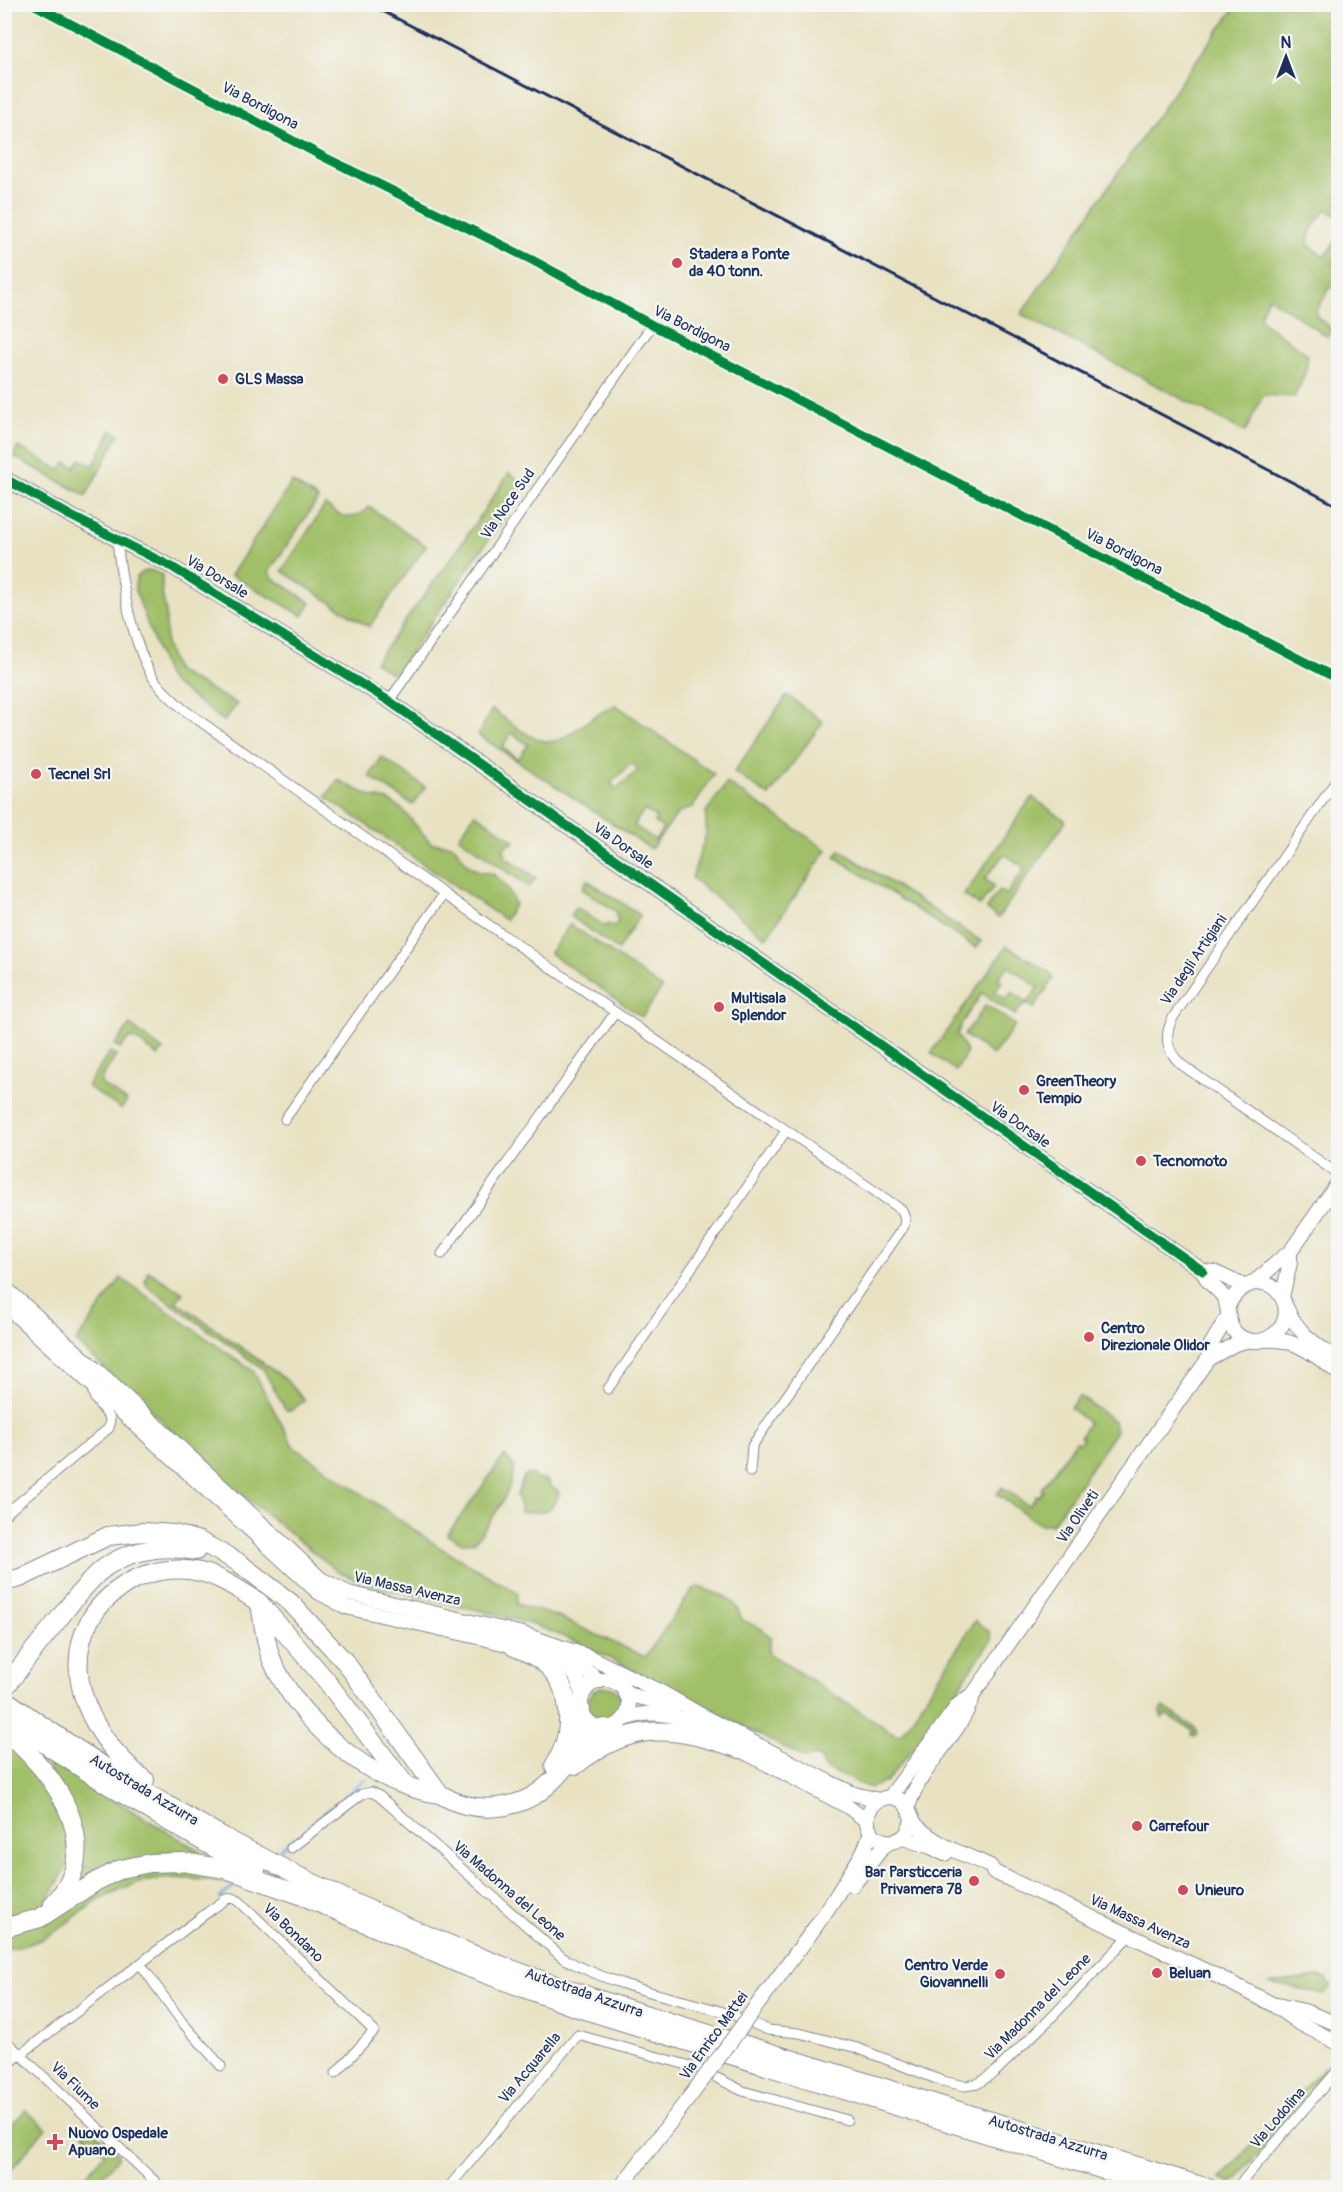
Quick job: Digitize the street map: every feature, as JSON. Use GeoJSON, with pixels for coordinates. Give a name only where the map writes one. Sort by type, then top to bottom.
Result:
{"type":"FeatureCollection","features":[{"type":"Feature","properties":{"kind":"highway"},"geometry":{"type":"LineString","coordinates":[[4,1582],[20,1578],[108,1536],[143,1532],[174,1534],[199,1541],[233,1560],[291,1603],[346,1663],[440,1794]]}},
{"type":"Feature","properties":{"kind":"highway"},"geometry":{"type":"LineString","coordinates":[[4,1689],[98,1573],[120,1560],[150,1549],[179,1547],[233,1560]]}},
{"type":"Feature","properties":{"kind":"highway"},"geometry":{"type":"LineString","coordinates":[[205,1553],[233,1569],[325,1679],[405,1784]]}},
{"type":"Feature","properties":{"kind":"highway"},"geometry":{"type":"LineString","coordinates":[[225,1837],[139,1776],[105,1742],[87,1710],[78,1677],[80,1642],[91,1618],[109,1595],[139,1576],[174,1569],[200,1572],[230,1583],[260,1604],[270,1655],[283,1682],[322,1732],[345,1752],[381,1774],[425,1792],[440,1794],[455,1803],[476,1808],[512,1804],[550,1783],[584,1742],[605,1728]]}},
{"type":"Feature","properties":{"kind":"highway"},"geometry":{"type":"LineString","coordinates":[[514,1647],[544,1663],[553,1672],[566,1695],[568,1708],[567,1741],[558,1760],[536,1792]]}},
{"type":"Feature","properties":{"kind":"highway","name":"Autostrada Azzurra"},"geometry":{"type":"LineString","coordinates":[[4,1699],[53,1734],[191,1820],[306,1880],[469,1953],[582,1995],[1208,2187]]}},
{"type":"Feature","properties":{"kind":"highway"},"geometry":{"type":"LineString","coordinates":[[536,1792],[574,1743],[581,1723],[582,1702]]}},
{"type":"Feature","properties":{"kind":"highway"},"geometry":{"type":"LineString","coordinates":[[4,1716],[41,1742],[180,1829],[303,1896]]}},
{"type":"Feature","properties":{"kind":"highway"},"geometry":{"type":"LineString","coordinates":[[4,1731],[21,1744],[47,1772],[61,1793],[76,1834],[76,1857],[70,1880],[57,1900],[40,1918]]}},
{"type":"Feature","properties":{"kind":"highway"},"geometry":{"type":"LineString","coordinates":[[536,1792],[555,1785],[592,1752],[628,1736],[650,1731],[677,1731],[700,1735],[740,1749]]}},
{"type":"Feature","properties":{"kind":"highway"},"geometry":{"type":"LineString","coordinates":[[4,1928],[40,1918],[97,1881],[121,1869],[150,1863],[183,1862],[226,1869],[303,1896]]}},
{"type":"Feature","properties":{"kind":"highway","name":"Autostrada Azzurra"},"geometry":{"type":"LineString","coordinates":[[303,1896],[464,1966],[575,2007],[1162,2187]]}},
{"type":"Feature","properties":{"kind":"main road","name":"Via Dorsale"},"geometry":{"type":"LineString","coordinates":[[4,478],[69,515],[172,567],[389,701],[1203,1271],[1214,1272],[1248,1285]]}},
{"type":"Feature","properties":{"kind":"main road"},"geometry":{"type":"LineString","coordinates":[[1338,1183],[1290,1252],[1273,1268],[1236,1292],[1228,1312],[1235,1331],[1250,1340],[1291,1341],[1338,1372]]}},
{"type":"Feature","properties":{"kind":"main road"},"geometry":{"type":"LineString","coordinates":[[1265,1340],[1280,1330],[1286,1314],[1284,1301],[1290,1252]]}},
{"type":"Feature","properties":{"kind":"main road","name":"Via Dorsale"},"geometry":{"type":"LineString","coordinates":[[1203,1271],[1206,1281],[1222,1295],[1228,1312]]}},
{"type":"Feature","properties":{"kind":"main road"},"geometry":{"type":"LineString","coordinates":[[1248,1285],[1268,1285],[1284,1301],[1294,1323],[1306,1337],[1338,1360]]}},
{"type":"Feature","properties":{"kind":"main road","name":"Via Massa Avenza"},"geometry":{"type":"LineString","coordinates":[[4,1287],[321,1579],[348,1593],[490,1625],[555,1644],[609,1666],[854,1794],[903,1802],[915,1825],[929,1835],[990,1866],[994,1872],[1272,2004],[1299,2023],[1338,2043]]}},
{"type":"Feature","properties":{"kind":"main road","name":"Via Massa Avenza"},"geometry":{"type":"LineString","coordinates":[[4,1304],[318,1592],[346,1607],[543,1652],[562,1661],[576,1675],[582,1702]]}},
{"type":"Feature","properties":{"kind":"main road","name":"Via Oliveti"},"geometry":{"type":"LineString","coordinates":[[1208,1359],[1209,1348],[1228,1312]]}},
{"type":"Feature","properties":{"kind":"main road","name":"Via Oliveti"},"geometry":{"type":"LineString","coordinates":[[884,1799],[958,1705],[974,1693],[1208,1359],[1226,1348],[1250,1340]]}},
{"type":"Feature","properties":{"kind":"main road"},"geometry":{"type":"LineString","coordinates":[[555,1644],[600,1681],[619,1685],[626,1694],[629,1703],[628,1710],[623,1720],[613,1727],[605,1728],[590,1723],[582,1702],[587,1688],[600,1681]]}},
{"type":"Feature","properties":{"kind":"main road","name":"Via Oliveti"},"geometry":{"type":"LineString","coordinates":[[910,1813],[922,1777],[969,1711],[974,1693]]}},
{"type":"Feature","properties":{"kind":"main road"},"geometry":{"type":"LineString","coordinates":[[626,1694],[665,1703],[708,1719]]}},
{"type":"Feature","properties":{"kind":"main road","name":"Via Massa Avenza"},"geometry":{"type":"LineString","coordinates":[[623,1720],[637,1713],[653,1712],[672,1715],[847,1806],[876,1837],[931,1847],[987,1874],[994,1872]]}},
{"type":"Feature","properties":{"kind":"main road"},"geometry":{"type":"LineString","coordinates":[[869,1827],[870,1809],[884,1799]]}},
{"type":"Feature","properties":{"kind":"main road"},"geometry":{"type":"LineString","coordinates":[[896,1840],[911,1827],[910,1813]]}},
{"type":"Feature","properties":{"kind":"main road","name":"Via Enrico Mattei"},"geometry":{"type":"LineString","coordinates":[[620,2187],[701,2082],[833,1902],[861,1860],[869,1827]]}},
{"type":"Feature","properties":{"kind":"main road","name":"Via Enrico Mattei"},"geometry":{"type":"LineString","coordinates":[[833,1902],[855,1883],[883,1847],[896,1840]]}},
{"type":"Feature","properties":{"kind":"main road","name":"Via Massa Avenza"},"geometry":{"type":"LineString","coordinates":[[1272,2004],[1304,2011],[1338,2024]]}},
{"type":"Feature","properties":{"kind":"street","name":"Via Bordigona"},"geometry":{"type":"LineString","coordinates":[[33,4],[322,156],[532,260],[652,325],[1338,680]]}},
{"type":"Feature","properties":{"kind":"street","name":"Via Noce Sud"},"geometry":{"type":"LineString","coordinates":[[389,701],[652,325]]}},
{"type":"Feature","properties":{"kind":"street"},"geometry":{"type":"LineString","coordinates":[[117,540],[122,584],[148,668],[161,688],[183,709],[444,894],[902,1210],[905,1218],[904,1226],[752,1446],[750,1472]]}},
{"type":"Feature","properties":{"kind":"street","name":"Via degli Artigiani"},"geometry":{"type":"LineString","coordinates":[[1338,778],[1174,1016],[1168,1026],[1166,1037],[1168,1048],[1182,1065],[1338,1174]]}},
{"type":"Feature","properties":{"kind":"street"},"geometry":{"type":"LineString","coordinates":[[285,1119],[444,894]]}},
{"type":"Feature","properties":{"kind":"street"},"geometry":{"type":"LineString","coordinates":[[442,1254],[615,1013]]}},
{"type":"Feature","properties":{"kind":"street"},"geometry":{"type":"LineString","coordinates":[[608,1389],[786,1131]]}},
{"type":"Feature","properties":{"kind":"street"},"geometry":{"type":"LineString","coordinates":[[4,1515],[109,1428],[110,1418],[95,1399],[90,1384]]}},
{"type":"Feature","properties":{"kind":"street","name":"Via Madonna del Leone"},"geometry":{"type":"LineString","coordinates":[[291,1848],[362,1794],[371,1792],[379,1796],[564,1958],[581,1968],[736,2016]]}},
{"type":"Feature","properties":{"kind":"street","name":"Via Bondano"},"geometry":{"type":"LineString","coordinates":[[4,2067],[226,1899],[233,1898],[239,1901],[374,2031],[336,2073]]}},
{"type":"Feature","properties":{"kind":"street","name":"Via Madonna del Leone"},"geometry":{"type":"LineString","coordinates":[[754,2024],[768,2030],[799,2033],[857,2048],[942,2081],[965,2086],[977,2084],[995,2072],[1050,2019],[1130,1935]]}},
{"type":"Feature","properties":{"kind":"street"},"geometry":{"type":"LineString","coordinates":[[141,1965],[182,2022],[221,2066]]}},
{"type":"Feature","properties":{"kind":"street","name":"Via Acquarella"},"geometry":{"type":"LineString","coordinates":[[448,2187],[578,2035],[698,2068]]}},
{"type":"Feature","properties":{"kind":"street","name":"Via Fiume"},"geometry":{"type":"LineString","coordinates":[[4,2039],[162,2187]]}},
{"type":"Feature","properties":{"kind":"street","name":"Via Lodolina"},"geometry":{"type":"LineString","coordinates":[[1239,2185],[1338,2070]]}},
{"type":"Feature","properties":{"kind":"street"},"geometry":{"type":"LineString","coordinates":[[717,2078],[742,2091],[847,2120]]}},
{"type":"Feature","properties":{"kind":"green space"},"geometry":{"type":"Polygon","coordinates":[[[1237,5],[1338,5],[1338,217],[1326,209],[1308,239],[1308,244],[1324,257],[1337,240],[1338,242],[1338,255],[1332,265],[1338,270],[1338,286],[1333,283],[1316,311],[1318,318],[1332,329],[1328,337],[1268,297],[1260,316],[1263,322],[1307,354],[1306,371],[1294,397],[1263,395],[1245,432],[1021,314],[1184,77],[1237,5]]]}},
{"type":"Feature","properties":{"kind":"green space"},"geometry":{"type":"Polygon","coordinates":[[[112,430],[119,434],[86,496],[13,456],[18,447],[60,470],[66,462],[75,467],[80,459],[93,466],[112,430]]]}},
{"type":"Feature","properties":{"kind":"green space"},"geometry":{"type":"Polygon","coordinates":[[[509,473],[526,485],[401,666],[396,672],[390,673],[375,662],[458,549],[509,473]]]}},
{"type":"Feature","properties":{"kind":"green space"},"geometry":{"type":"Polygon","coordinates":[[[292,482],[318,499],[269,572],[273,578],[311,603],[303,616],[231,575],[292,482]]]}},
{"type":"Feature","properties":{"kind":"green space"},"geometry":{"type":"Polygon","coordinates":[[[325,505],[347,517],[357,515],[369,507],[426,546],[369,627],[282,571],[325,505]]]}},
{"type":"Feature","properties":{"kind":"green space"},"geometry":{"type":"Polygon","coordinates":[[[150,570],[162,575],[166,613],[166,645],[176,671],[237,704],[224,721],[171,682],[167,676],[135,590],[138,576],[150,570]]]}},
{"type":"Feature","properties":{"kind":"green space"},"geometry":{"type":"Polygon","coordinates":[[[787,695],[823,722],[769,796],[734,772],[787,695]]]}},
{"type":"Feature","properties":{"kind":"green space"},"geometry":{"type":"Polygon","coordinates":[[[616,705],[714,774],[693,807],[678,813],[651,849],[478,735],[492,709],[536,739],[556,741],[616,705]],[[512,733],[502,747],[518,759],[528,745],[512,733]],[[632,763],[611,783],[616,789],[638,770],[632,763]],[[644,810],[634,825],[655,840],[663,828],[654,822],[656,817],[644,810]]]}},
{"type":"Feature","properties":{"kind":"green space"},"geometry":{"type":"Polygon","coordinates":[[[382,757],[425,787],[413,805],[369,776],[382,757]]]}},
{"type":"Feature","properties":{"kind":"green space"},"geometry":{"type":"Polygon","coordinates":[[[338,780],[372,797],[388,800],[402,809],[431,843],[453,845],[468,865],[480,872],[492,873],[506,886],[515,904],[505,920],[326,797],[338,780]]]}},
{"type":"Feature","properties":{"kind":"green space"},"geometry":{"type":"Polygon","coordinates":[[[727,783],[827,850],[766,938],[692,878],[706,834],[706,812],[727,783]]]}},
{"type":"Feature","properties":{"kind":"green space"},"geometry":{"type":"Polygon","coordinates":[[[1032,797],[1066,821],[998,918],[986,909],[999,890],[1006,895],[1025,868],[1004,854],[985,879],[994,886],[980,906],[964,895],[1032,797]]]}},
{"type":"Feature","properties":{"kind":"green space"},"geometry":{"type":"Polygon","coordinates":[[[475,813],[514,841],[512,844],[509,842],[503,850],[506,853],[504,856],[536,878],[529,887],[459,837],[475,813]]]}},
{"type":"Feature","properties":{"kind":"green space"},"geometry":{"type":"Polygon","coordinates":[[[840,850],[981,941],[976,948],[835,857],[840,850]]]}},
{"type":"Feature","properties":{"kind":"green space"},"geometry":{"type":"Polygon","coordinates":[[[587,880],[640,915],[618,950],[570,916],[576,907],[606,927],[608,924],[614,927],[619,919],[615,916],[617,912],[582,889],[587,880]]]}},
{"type":"Feature","properties":{"kind":"green space"},"geometry":{"type":"Polygon","coordinates":[[[570,924],[662,988],[642,1017],[550,953],[570,924]]]}},
{"type":"Feature","properties":{"kind":"green space"},"geometry":{"type":"Polygon","coordinates":[[[1007,946],[1050,973],[1053,979],[1034,1008],[1025,1003],[1015,1015],[982,993],[961,1024],[957,1035],[967,1052],[956,1071],[931,1053],[1007,946]],[[1008,966],[998,978],[1002,981],[995,991],[1006,999],[1012,992],[1028,1003],[1038,987],[1008,966]]]}},
{"type":"Feature","properties":{"kind":"green space"},"geometry":{"type":"Polygon","coordinates":[[[986,1005],[1015,1025],[993,1055],[964,1035],[986,1005]]]}},
{"type":"Feature","properties":{"kind":"green space"},"geometry":{"type":"Polygon","coordinates":[[[130,1025],[163,1050],[158,1056],[135,1039],[128,1039],[120,1049],[115,1045],[130,1025]]]}},
{"type":"Feature","properties":{"kind":"green space"},"geometry":{"type":"Polygon","coordinates":[[[110,1052],[116,1056],[102,1077],[101,1084],[127,1101],[121,1109],[87,1086],[110,1052]]]}},
{"type":"Feature","properties":{"kind":"green space"},"geometry":{"type":"Polygon","coordinates":[[[148,1271],[183,1293],[176,1301],[284,1378],[305,1400],[292,1410],[286,1410],[263,1369],[147,1286],[145,1280],[148,1271]]]}},
{"type":"Feature","properties":{"kind":"green space"},"geometry":{"type":"Polygon","coordinates":[[[121,1278],[253,1371],[294,1447],[439,1547],[518,1593],[516,1604],[558,1617],[645,1657],[693,1589],[699,1587],[726,1597],[735,1605],[742,1620],[762,1629],[771,1638],[768,1650],[770,1654],[896,1735],[903,1733],[975,1620],[989,1631],[992,1639],[944,1709],[887,1781],[870,1788],[826,1769],[821,1759],[816,1756],[805,1758],[579,1643],[537,1626],[366,1584],[337,1571],[239,1492],[76,1342],[121,1278]]]}},
{"type":"Feature","properties":{"kind":"green space"},"geometry":{"type":"Polygon","coordinates":[[[1079,1396],[1114,1421],[1116,1431],[1052,1524],[1039,1524],[997,1494],[1002,1487],[1029,1506],[1037,1495],[1039,1496],[1043,1491],[1041,1489],[1076,1441],[1079,1443],[1083,1438],[1080,1436],[1089,1423],[1070,1408],[1079,1396]]]}},
{"type":"Feature","properties":{"kind":"green space"},"geometry":{"type":"Polygon","coordinates":[[[505,1455],[514,1467],[512,1478],[505,1498],[487,1525],[474,1542],[463,1543],[447,1535],[505,1455]]]}},
{"type":"Feature","properties":{"kind":"green space"},"geometry":{"type":"Polygon","coordinates":[[[532,1474],[536,1479],[547,1480],[551,1487],[559,1492],[553,1505],[545,1511],[521,1512],[517,1495],[524,1476],[532,1474]]]}},
{"type":"Feature","properties":{"kind":"green space"},"geometry":{"type":"Polygon","coordinates":[[[605,1687],[618,1692],[623,1705],[618,1718],[605,1723],[592,1718],[587,1705],[592,1692],[605,1687]]]}},
{"type":"Feature","properties":{"kind":"green space"},"geometry":{"type":"Polygon","coordinates":[[[1164,1707],[1195,1728],[1198,1732],[1196,1736],[1192,1735],[1193,1731],[1166,1714],[1162,1718],[1160,1712],[1164,1707]]]}},
{"type":"Feature","properties":{"kind":"green space"},"geometry":{"type":"Polygon","coordinates":[[[5,1735],[60,1798],[71,1859],[44,1906],[5,1923],[5,1735]]]}},
{"type":"Feature","properties":{"kind":"green space"},"geometry":{"type":"Polygon","coordinates":[[[45,1759],[215,1860],[178,1858],[69,1894],[81,1857],[45,1759]]]}},
{"type":"Feature","properties":{"kind":"green space"},"geometry":{"type":"Polygon","coordinates":[[[166,1866],[237,1877],[227,1883],[180,1878],[137,1883],[106,1896],[48,1936],[35,1942],[5,1949],[4,1934],[109,1880],[166,1866]]]}},
{"type":"Feature","properties":{"kind":"green space"},"geometry":{"type":"Polygon","coordinates":[[[1320,1977],[1327,1979],[1331,1985],[1324,1994],[1269,1983],[1320,1977]]]}},
{"type":"Feature","properties":{"kind":"green space"},"geometry":{"type":"Polygon","coordinates":[[[1324,2067],[1331,2070],[1233,2183],[1220,2179],[1324,2067]]]}},
{"type":"Feature","properties":{"kind":"green space"},"geometry":{"type":"Polygon","coordinates":[[[26,2110],[46,2128],[5,2177],[5,2131],[26,2110]]]}},
{"type":"Feature","properties":{"kind":"green space"},"geometry":{"type":"Polygon","coordinates":[[[90,2127],[118,2153],[118,2158],[92,2187],[76,2188],[105,2153],[84,2134],[90,2127]]]}},
{"type":"Feature","properties":{"kind":"waterway"},"geometry":{"type":"LineString","coordinates":[[344,1797],[366,1779]]}},
{"type":"Feature","properties":{"kind":"waterway"},"geometry":{"type":"LineString","coordinates":[[314,1822],[332,1807]]}},
{"type":"Feature","properties":{"kind":"waterway"},"geometry":{"type":"LineString","coordinates":[[280,1849],[293,1838]]}},
{"type":"Feature","properties":{"kind":"waterway"},"geometry":{"type":"LineString","coordinates":[[220,1898],[239,1882]]}},
{"type":"Feature","properties":{"kind":"railway"},"geometry":{"type":"LineString","coordinates":[[369,4],[1338,506]]}},
{"type":"Feature","properties":{"kind":"cycle path"},"geometry":{"type":"LineString","coordinates":[[33,4],[322,156],[532,260],[652,325],[1338,679]]}},
{"type":"Feature","properties":{"kind":"cycle path"},"geometry":{"type":"LineString","coordinates":[[4,478],[69,515],[172,567],[389,701],[1203,1271]]}},
{"type":"Feature","properties":{"kind":"place","name":"Stadera a Ponte da 40 tonn."},"geometry":{"type":"Point","coordinates":[677,263]}},
{"type":"Feature","properties":{"kind":"place","name":"GLS Massa"},"geometry":{"type":"Point","coordinates":[223,379]}},
{"type":"Feature","properties":{"kind":"place","name":"Tecnel Srl"},"geometry":{"type":"Point","coordinates":[36,774]}},
{"type":"Feature","properties":{"kind":"place","name":"Multisala Splendor"},"geometry":{"type":"Point","coordinates":[719,1007]}},
{"type":"Feature","properties":{"kind":"place","name":"GreenTheory Tempio"},"geometry":{"type":"Point","coordinates":[1024,1090]}},
{"type":"Feature","properties":{"kind":"place","name":"Tecnomoto"},"geometry":{"type":"Point","coordinates":[1141,1161]}},
{"type":"Feature","properties":{"kind":"place","name":"Centro Direzionale Olidor"},"geometry":{"type":"Point","coordinates":[1089,1337]}},
{"type":"Feature","properties":{"kind":"place","name":"Carrefour"},"geometry":{"type":"Point","coordinates":[1137,1826]}},
{"type":"Feature","properties":{"kind":"place","name":"Bar Parsticceria Privamera 78"},"geometry":{"type":"Point","coordinates":[974,1881]}},
{"type":"Feature","properties":{"kind":"place","name":"Unieuro"},"geometry":{"type":"Point","coordinates":[1183,1890]}},
{"type":"Feature","properties":{"kind":"place","name":"Beluan"},"geometry":{"type":"Point","coordinates":[1157,1973]}},
{"type":"Feature","properties":{"kind":"place","name":"Centro Verde Giovannelli"},"geometry":{"type":"Point","coordinates":[1000,1974]}},
{"type":"Feature","properties":{"kind":"place","name":"Nuovo Ospedale Apuano"},"geometry":{"type":"Point","coordinates":[55,2142]}}]}
